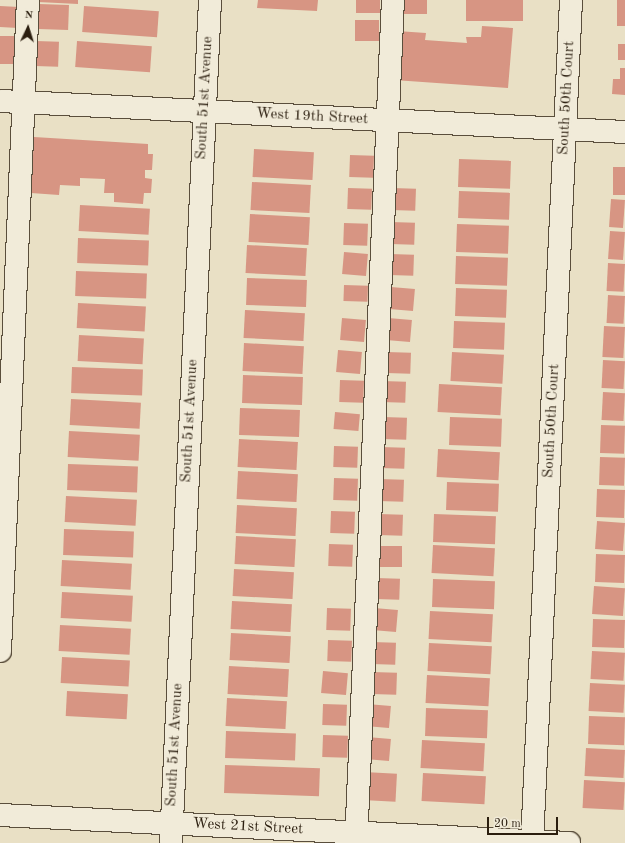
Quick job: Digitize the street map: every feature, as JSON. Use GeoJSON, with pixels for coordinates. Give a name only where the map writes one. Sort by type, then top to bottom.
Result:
{"type":"FeatureCollection","features":[{"type":"Feature","properties":{"kind":"street"},"geometry":{"type":"LineString","coordinates":[[0,651],[28,0]]}},
{"type":"Feature","properties":{"kind":"street","name":"South 51st Avenue"},"geometry":{"type":"LineString","coordinates":[[171,833],[210,0]]}},
{"type":"Feature","properties":{"kind":"street"},"geometry":{"type":"LineString","coordinates":[[356,838],[393,0]]}},
{"type":"Feature","properties":{"kind":"street","name":"South 50th Court"},"geometry":{"type":"LineString","coordinates":[[532,842],[571,0]]}},
{"type":"Feature","properties":{"kind":"street","name":"West 19th Street"},"geometry":{"type":"LineString","coordinates":[[0,102],[625,132]]}},
{"type":"Feature","properties":{"kind":"street","name":"West 21st Street"},"geometry":{"type":"LineString","coordinates":[[0,815],[171,833],[569,843]]}},
{"type":"Feature","properties":{"kind":"building"},"geometry":{"type":"Polygon","coordinates":[[[38,0],[78,0],[78,4],[38,2],[38,0]]]}},
{"type":"Feature","properties":{"kind":"building"},"geometry":{"type":"Polygon","coordinates":[[[258,0],[318,0],[317,11],[257,8],[258,0]]]}},
{"type":"Feature","properties":{"kind":"building"},"geometry":{"type":"Polygon","coordinates":[[[356,0],[380,0],[380,13],[356,13],[356,0]]]}},
{"type":"Feature","properties":{"kind":"building"},"geometry":{"type":"Polygon","coordinates":[[[403,0],[427,0],[427,14],[403,14],[403,0]]]}},
{"type":"Feature","properties":{"kind":"building"},"geometry":{"type":"Polygon","coordinates":[[[466,0],[523,0],[523,21],[466,21],[466,0]]]}},
{"type":"Feature","properties":{"kind":"building"},"geometry":{"type":"Polygon","coordinates":[[[617,0],[625,0],[625,26],[617,26],[617,0]]]}},
{"type":"Feature","properties":{"kind":"building"},"geometry":{"type":"Polygon","coordinates":[[[39,4],[69,5],[68,30],[38,29],[39,4]]]}},
{"type":"Feature","properties":{"kind":"building"},"geometry":{"type":"Polygon","coordinates":[[[0,6],[19,7],[18,28],[0,27],[0,6]]]}},
{"type":"Feature","properties":{"kind":"building"},"geometry":{"type":"Polygon","coordinates":[[[84,6],[159,11],[157,37],[82,32],[84,6]]]}},
{"type":"Feature","properties":{"kind":"building"},"geometry":{"type":"Polygon","coordinates":[[[355,20],[379,20],[379,41],[355,41],[355,20]]]}},
{"type":"Feature","properties":{"kind":"building"},"geometry":{"type":"Polygon","coordinates":[[[482,26],[513,28],[508,88],[394,80],[397,31],[426,33],[425,40],[467,43],[466,37],[481,37],[482,26]]]}},
{"type":"Feature","properties":{"kind":"building"},"geometry":{"type":"Polygon","coordinates":[[[0,36],[18,36],[18,64],[0,64],[0,36]]]}},
{"type":"Feature","properties":{"kind":"building"},"geometry":{"type":"Polygon","coordinates":[[[36,41],[59,42],[58,67],[35,66],[36,41]]]}},
{"type":"Feature","properties":{"kind":"building"},"geometry":{"type":"Polygon","coordinates":[[[77,41],[152,46],[150,72],[75,67],[77,41]]]}},
{"type":"Feature","properties":{"kind":"building"},"geometry":{"type":"Polygon","coordinates":[[[618,44],[625,44],[625,60],[618,60],[618,44]]]}},
{"type":"Feature","properties":{"kind":"building"},"geometry":{"type":"Polygon","coordinates":[[[620,68],[625,68],[625,95],[612,94],[613,79],[620,79],[620,68]]]}},
{"type":"Feature","properties":{"kind":"building"},"geometry":{"type":"Polygon","coordinates":[[[34,137],[148,144],[148,154],[153,154],[152,170],[145,170],[145,178],[152,179],[151,193],[144,193],[143,204],[114,202],[114,193],[104,193],[105,179],[80,178],[80,186],[60,185],[59,195],[31,193],[34,137]]]}},
{"type":"Feature","properties":{"kind":"building"},"geometry":{"type":"Polygon","coordinates":[[[254,149],[314,152],[312,180],[253,177],[254,149]]]}},
{"type":"Feature","properties":{"kind":"building"},"geometry":{"type":"Polygon","coordinates":[[[350,155],[374,156],[373,178],[349,177],[350,155]]]}},
{"type":"Feature","properties":{"kind":"building"},"geometry":{"type":"Polygon","coordinates":[[[459,159],[511,161],[510,189],[458,187],[459,159]]]}},
{"type":"Feature","properties":{"kind":"building"},"geometry":{"type":"Polygon","coordinates":[[[613,167],[625,167],[625,195],[613,195],[613,167]]]}},
{"type":"Feature","properties":{"kind":"building"},"geometry":{"type":"Polygon","coordinates":[[[252,182],[311,185],[309,213],[251,210],[252,182]]]}},
{"type":"Feature","properties":{"kind":"building"},"geometry":{"type":"Polygon","coordinates":[[[348,188],[372,189],[371,210],[347,209],[348,188]]]}},
{"type":"Feature","properties":{"kind":"building"},"geometry":{"type":"Polygon","coordinates":[[[392,188],[416,189],[415,211],[391,210],[392,188]]]}},
{"type":"Feature","properties":{"kind":"building"},"geometry":{"type":"Polygon","coordinates":[[[459,191],[510,193],[509,220],[458,218],[459,191]]]}},
{"type":"Feature","properties":{"kind":"building"},"geometry":{"type":"Polygon","coordinates":[[[611,199],[625,200],[623,228],[609,227],[611,199]]]}},
{"type":"Feature","properties":{"kind":"building"},"geometry":{"type":"Polygon","coordinates":[[[80,205],[150,209],[149,235],[79,231],[80,205]]]}},
{"type":"Feature","properties":{"kind":"building"},"geometry":{"type":"Polygon","coordinates":[[[250,214],[310,217],[308,245],[249,242],[250,214]]]}},
{"type":"Feature","properties":{"kind":"building"},"geometry":{"type":"Polygon","coordinates":[[[391,222],[415,223],[414,245],[390,244],[391,222]]]}},
{"type":"Feature","properties":{"kind":"building"},"geometry":{"type":"Polygon","coordinates":[[[344,223],[368,224],[367,246],[343,245],[344,223]]]}},
{"type":"Feature","properties":{"kind":"building"},"geometry":{"type":"Polygon","coordinates":[[[457,224],[509,226],[508,254],[456,252],[457,224]]]}},
{"type":"Feature","properties":{"kind":"building"},"geometry":{"type":"Polygon","coordinates":[[[610,231],[625,232],[623,260],[608,259],[610,231]]]}},
{"type":"Feature","properties":{"kind":"building"},"geometry":{"type":"Polygon","coordinates":[[[78,238],[149,240],[148,265],[77,263],[78,238]]]}},
{"type":"Feature","properties":{"kind":"building"},"geometry":{"type":"Polygon","coordinates":[[[247,245],[307,248],[305,276],[246,273],[247,245]]]}},
{"type":"Feature","properties":{"kind":"building"},"geometry":{"type":"Polygon","coordinates":[[[344,252],[368,254],[366,276],[342,274],[344,252]]]}},
{"type":"Feature","properties":{"kind":"building"},"geometry":{"type":"Polygon","coordinates":[[[390,254],[414,255],[413,276],[389,275],[390,254]]]}},
{"type":"Feature","properties":{"kind":"building"},"geometry":{"type":"Polygon","coordinates":[[[456,256],[508,258],[507,286],[455,284],[456,256]]]}},
{"type":"Feature","properties":{"kind":"building"},"geometry":{"type":"Polygon","coordinates":[[[608,263],[625,264],[624,292],[607,291],[608,263]]]}},
{"type":"Feature","properties":{"kind":"building"},"geometry":{"type":"Polygon","coordinates":[[[76,271],[147,273],[146,298],[75,296],[76,271]]]}},
{"type":"Feature","properties":{"kind":"building"},"geometry":{"type":"Polygon","coordinates":[[[247,278],[307,280],[306,307],[246,305],[247,278]]]}},
{"type":"Feature","properties":{"kind":"building"},"geometry":{"type":"Polygon","coordinates":[[[344,285],[368,286],[367,302],[343,301],[344,285]]]}},
{"type":"Feature","properties":{"kind":"building"},"geometry":{"type":"Polygon","coordinates":[[[391,287],[415,289],[413,311],[389,309],[391,287]]]}},
{"type":"Feature","properties":{"kind":"building"},"geometry":{"type":"Polygon","coordinates":[[[456,288],[507,290],[506,318],[455,316],[456,288]]]}},
{"type":"Feature","properties":{"kind":"building"},"geometry":{"type":"Polygon","coordinates":[[[608,295],[625,296],[624,324],[607,323],[608,295]]]}},
{"type":"Feature","properties":{"kind":"building"},"geometry":{"type":"Polygon","coordinates":[[[78,303],[146,307],[145,332],[77,328],[78,303]]]}},
{"type":"Feature","properties":{"kind":"building"},"geometry":{"type":"Polygon","coordinates":[[[245,310],[305,313],[303,341],[244,338],[245,310]]]}},
{"type":"Feature","properties":{"kind":"building"},"geometry":{"type":"Polygon","coordinates":[[[342,318],[366,320],[364,342],[340,340],[342,318]]]}},
{"type":"Feature","properties":{"kind":"building"},"geometry":{"type":"Polygon","coordinates":[[[388,318],[412,320],[410,342],[386,340],[388,318]]]}},
{"type":"Feature","properties":{"kind":"building"},"geometry":{"type":"Polygon","coordinates":[[[454,321],[505,323],[504,350],[453,348],[454,321]]]}},
{"type":"Feature","properties":{"kind":"building"},"geometry":{"type":"Polygon","coordinates":[[[604,326],[625,327],[623,358],[602,357],[604,326]]]}},
{"type":"Feature","properties":{"kind":"building"},"geometry":{"type":"Polygon","coordinates":[[[79,335],[144,338],[143,364],[78,361],[79,335]]]}},
{"type":"Feature","properties":{"kind":"building"},"geometry":{"type":"Polygon","coordinates":[[[244,343],[304,346],[302,374],[243,371],[244,343]]]}},
{"type":"Feature","properties":{"kind":"building"},"geometry":{"type":"Polygon","coordinates":[[[338,350],[362,352],[360,374],[336,372],[338,350]]]}},
{"type":"Feature","properties":{"kind":"building"},"geometry":{"type":"Polygon","coordinates":[[[387,352],[411,353],[410,374],[386,373],[387,352]]]}},
{"type":"Feature","properties":{"kind":"building"},"geometry":{"type":"Polygon","coordinates":[[[452,352],[504,355],[502,384],[450,381],[452,352]]]}},
{"type":"Feature","properties":{"kind":"building"},"geometry":{"type":"Polygon","coordinates":[[[603,360],[625,361],[624,389],[602,388],[603,360]]]}},
{"type":"Feature","properties":{"kind":"building"},"geometry":{"type":"Polygon","coordinates":[[[72,367],[143,369],[142,395],[71,393],[72,367]]]}},
{"type":"Feature","properties":{"kind":"building"},"geometry":{"type":"Polygon","coordinates":[[[243,375],[303,377],[302,405],[242,403],[243,375]]]}},
{"type":"Feature","properties":{"kind":"building"},"geometry":{"type":"Polygon","coordinates":[[[340,380],[364,381],[363,403],[339,402],[340,380]]]}},
{"type":"Feature","properties":{"kind":"building"},"geometry":{"type":"Polygon","coordinates":[[[382,381],[406,382],[405,403],[381,402],[382,381]]]}},
{"type":"Feature","properties":{"kind":"building"},"geometry":{"type":"Polygon","coordinates":[[[439,384],[502,387],[500,415],[438,412],[439,384]]]}},
{"type":"Feature","properties":{"kind":"building"},"geometry":{"type":"Polygon","coordinates":[[[603,392],[625,393],[624,421],[602,420],[603,392]]]}},
{"type":"Feature","properties":{"kind":"building"},"geometry":{"type":"Polygon","coordinates":[[[71,399],[141,403],[140,429],[70,425],[71,399]]]}},
{"type":"Feature","properties":{"kind":"building"},"geometry":{"type":"Polygon","coordinates":[[[240,408],[300,410],[299,437],[239,435],[240,408]]]}},
{"type":"Feature","properties":{"kind":"building"},"geometry":{"type":"Polygon","coordinates":[[[335,412],[360,414],[358,431],[334,429],[335,412]]]}},
{"type":"Feature","properties":{"kind":"building"},"geometry":{"type":"Polygon","coordinates":[[[383,417],[407,418],[406,440],[382,439],[383,417]]]}},
{"type":"Feature","properties":{"kind":"building"},"geometry":{"type":"Polygon","coordinates":[[[450,417],[502,419],[501,447],[449,445],[450,417]]]}},
{"type":"Feature","properties":{"kind":"building"},"geometry":{"type":"Polygon","coordinates":[[[601,425],[625,426],[624,454],[600,453],[601,425]]]}},
{"type":"Feature","properties":{"kind":"building"},"geometry":{"type":"Polygon","coordinates":[[[69,431],[140,435],[139,461],[68,457],[69,431]]]}},
{"type":"Feature","properties":{"kind":"building"},"geometry":{"type":"Polygon","coordinates":[[[239,439],[298,442],[296,470],[238,467],[239,439]]]}},
{"type":"Feature","properties":{"kind":"building"},"geometry":{"type":"Polygon","coordinates":[[[334,446],[358,447],[357,468],[333,467],[334,446]]]}},
{"type":"Feature","properties":{"kind":"building"},"geometry":{"type":"Polygon","coordinates":[[[381,447],[405,448],[404,469],[380,468],[381,447]]]}},
{"type":"Feature","properties":{"kind":"building"},"geometry":{"type":"Polygon","coordinates":[[[438,449],[500,452],[498,480],[437,477],[438,449]]]}},
{"type":"Feature","properties":{"kind":"building"},"geometry":{"type":"Polygon","coordinates":[[[600,457],[625,458],[624,486],[599,485],[600,457]]]}},
{"type":"Feature","properties":{"kind":"building"},"geometry":{"type":"Polygon","coordinates":[[[68,464],[138,466],[137,492],[67,490],[68,464]]]}},
{"type":"Feature","properties":{"kind":"building"},"geometry":{"type":"Polygon","coordinates":[[[238,471],[298,474],[296,502],[237,499],[238,471]]]}},
{"type":"Feature","properties":{"kind":"building"},"geometry":{"type":"Polygon","coordinates":[[[334,478],[358,479],[357,501],[333,500],[334,478]]]}},
{"type":"Feature","properties":{"kind":"building"},"geometry":{"type":"Polygon","coordinates":[[[379,479],[404,480],[403,502],[378,501],[379,479]]]}},
{"type":"Feature","properties":{"kind":"building"},"geometry":{"type":"Polygon","coordinates":[[[447,482],[499,484],[498,512],[446,510],[447,482]]]}},
{"type":"Feature","properties":{"kind":"building"},"geometry":{"type":"Polygon","coordinates":[[[597,489],[625,490],[624,518],[596,517],[597,489]]]}},
{"type":"Feature","properties":{"kind":"building"},"geometry":{"type":"Polygon","coordinates":[[[66,496],[137,500],[136,526],[65,522],[66,496]]]}},
{"type":"Feature","properties":{"kind":"building"},"geometry":{"type":"Polygon","coordinates":[[[237,505],[297,508],[295,536],[236,533],[237,505]]]}},
{"type":"Feature","properties":{"kind":"building"},"geometry":{"type":"Polygon","coordinates":[[[331,511],[355,512],[354,534],[330,533],[331,511]]]}},
{"type":"Feature","properties":{"kind":"building"},"geometry":{"type":"Polygon","coordinates":[[[379,514],[403,515],[402,536],[378,535],[379,514]]]}},
{"type":"Feature","properties":{"kind":"building"},"geometry":{"type":"Polygon","coordinates":[[[434,514],[496,516],[495,544],[433,542],[434,514]]]}},
{"type":"Feature","properties":{"kind":"building"},"geometry":{"type":"Polygon","coordinates":[[[597,521],[625,523],[623,551],[595,549],[597,521]]]}},
{"type":"Feature","properties":{"kind":"building"},"geometry":{"type":"Polygon","coordinates":[[[64,529],[134,531],[133,557],[63,555],[64,529]]]}},
{"type":"Feature","properties":{"kind":"building"},"geometry":{"type":"Polygon","coordinates":[[[236,536],[296,539],[294,567],[235,564],[236,536]]]}},
{"type":"Feature","properties":{"kind":"building"},"geometry":{"type":"Polygon","coordinates":[[[329,544],[353,545],[352,567],[328,566],[329,544]]]}},
{"type":"Feature","properties":{"kind":"building"},"geometry":{"type":"Polygon","coordinates":[[[433,545],[495,548],[493,576],[432,573],[433,545]]]}},
{"type":"Feature","properties":{"kind":"building"},"geometry":{"type":"Polygon","coordinates":[[[378,546],[402,546],[402,567],[378,567],[378,546]]]}},
{"type":"Feature","properties":{"kind":"building"},"geometry":{"type":"Polygon","coordinates":[[[596,554],[625,555],[624,583],[595,582],[596,554]]]}},
{"type":"Feature","properties":{"kind":"building"},"geometry":{"type":"Polygon","coordinates":[[[62,560],[132,564],[131,590],[61,586],[62,560]]]}},
{"type":"Feature","properties":{"kind":"building"},"geometry":{"type":"Polygon","coordinates":[[[234,569],[294,572],[293,599],[233,596],[234,569]]]}},
{"type":"Feature","properties":{"kind":"building"},"geometry":{"type":"Polygon","coordinates":[[[376,578],[400,579],[399,600],[375,599],[376,578]]]}},
{"type":"Feature","properties":{"kind":"building"},"geometry":{"type":"Polygon","coordinates":[[[433,579],[495,581],[494,609],[432,607],[433,579]]]}},
{"type":"Feature","properties":{"kind":"building"},"geometry":{"type":"Polygon","coordinates":[[[594,586],[625,588],[623,616],[592,614],[594,586]]]}},
{"type":"Feature","properties":{"kind":"building"},"geometry":{"type":"Polygon","coordinates":[[[62,592],[133,596],[132,622],[61,618],[62,592]]]}},
{"type":"Feature","properties":{"kind":"building"},"geometry":{"type":"Polygon","coordinates":[[[232,601],[292,604],[290,632],[231,629],[232,601]]]}},
{"type":"Feature","properties":{"kind":"building"},"geometry":{"type":"Polygon","coordinates":[[[327,608],[351,609],[350,631],[326,630],[327,608]]]}},
{"type":"Feature","properties":{"kind":"building"},"geometry":{"type":"Polygon","coordinates":[[[374,608],[398,610],[396,632],[372,630],[374,608]]]}},
{"type":"Feature","properties":{"kind":"building"},"geometry":{"type":"Polygon","coordinates":[[[430,611],[493,614],[491,642],[429,639],[430,611]]]}},
{"type":"Feature","properties":{"kind":"building"},"geometry":{"type":"Polygon","coordinates":[[[593,619],[625,620],[624,648],[592,647],[593,619]]]}},
{"type":"Feature","properties":{"kind":"building"},"geometry":{"type":"Polygon","coordinates":[[[60,625],[131,629],[130,655],[59,651],[60,625]]]}},
{"type":"Feature","properties":{"kind":"building"},"geometry":{"type":"Polygon","coordinates":[[[231,633],[291,636],[290,663],[230,660],[231,633]]]}},
{"type":"Feature","properties":{"kind":"building"},"geometry":{"type":"Polygon","coordinates":[[[328,640],[352,641],[351,662],[327,661],[328,640]]]}},
{"type":"Feature","properties":{"kind":"building"},"geometry":{"type":"Polygon","coordinates":[[[372,642],[396,643],[395,665],[371,664],[372,642]]]}},
{"type":"Feature","properties":{"kind":"building"},"geometry":{"type":"Polygon","coordinates":[[[429,643],[492,646],[490,674],[428,671],[429,643]]]}},
{"type":"Feature","properties":{"kind":"building"},"geometry":{"type":"Polygon","coordinates":[[[592,651],[625,653],[623,681],[591,679],[592,651]]]}},
{"type":"Feature","properties":{"kind":"building"},"geometry":{"type":"Polygon","coordinates":[[[62,657],[130,661],[129,687],[61,683],[62,657]]]}},
{"type":"Feature","properties":{"kind":"building"},"geometry":{"type":"Polygon","coordinates":[[[229,666],[289,669],[287,697],[228,694],[229,666]]]}},
{"type":"Feature","properties":{"kind":"building"},"geometry":{"type":"Polygon","coordinates":[[[323,671],[348,673],[346,695],[321,693],[323,671]]]}},
{"type":"Feature","properties":{"kind":"building"},"geometry":{"type":"Polygon","coordinates":[[[372,672],[397,673],[396,695],[371,694],[372,672]]]}},
{"type":"Feature","properties":{"kind":"building"},"geometry":{"type":"Polygon","coordinates":[[[427,675],[490,678],[488,706],[426,703],[427,675]]]}},
{"type":"Feature","properties":{"kind":"building"},"geometry":{"type":"Polygon","coordinates":[[[590,683],[625,685],[623,713],[589,711],[590,683]]]}},
{"type":"Feature","properties":{"kind":"building"},"geometry":{"type":"Polygon","coordinates":[[[67,691],[128,694],[127,719],[66,716],[67,691]]]}},
{"type":"Feature","properties":{"kind":"building"},"geometry":{"type":"Polygon","coordinates":[[[227,698],[287,701],[285,729],[226,726],[227,698]]]}},
{"type":"Feature","properties":{"kind":"building"},"geometry":{"type":"Polygon","coordinates":[[[323,704],[347,705],[346,726],[322,725],[323,704]]]}},
{"type":"Feature","properties":{"kind":"building"},"geometry":{"type":"Polygon","coordinates":[[[367,704],[391,706],[389,728],[365,726],[367,704]]]}},
{"type":"Feature","properties":{"kind":"building"},"geometry":{"type":"Polygon","coordinates":[[[426,708],[488,710],[487,738],[425,736],[426,708]]]}},
{"type":"Feature","properties":{"kind":"building"},"geometry":{"type":"Polygon","coordinates":[[[589,716],[625,717],[624,745],[588,744],[589,716]]]}},
{"type":"Feature","properties":{"kind":"building"},"geometry":{"type":"Polygon","coordinates":[[[226,731],[296,733],[295,760],[225,758],[226,731]]]}},
{"type":"Feature","properties":{"kind":"building"},"geometry":{"type":"Polygon","coordinates":[[[323,735],[348,736],[347,758],[322,757],[323,735]]]}},
{"type":"Feature","properties":{"kind":"building"},"geometry":{"type":"Polygon","coordinates":[[[367,737],[391,739],[389,761],[365,759],[367,737]]]}},
{"type":"Feature","properties":{"kind":"building"},"geometry":{"type":"Polygon","coordinates":[[[422,740],[485,743],[483,771],[421,768],[422,740]]]}},
{"type":"Feature","properties":{"kind":"building"},"geometry":{"type":"Polygon","coordinates":[[[586,748],[625,750],[623,778],[585,776],[586,748]]]}},
{"type":"Feature","properties":{"kind":"building"},"geometry":{"type":"Polygon","coordinates":[[[225,765],[320,768],[319,796],[224,793],[225,765]]]}},
{"type":"Feature","properties":{"kind":"building"},"geometry":{"type":"Polygon","coordinates":[[[364,772],[397,774],[395,802],[363,800],[364,772]]]}},
{"type":"Feature","properties":{"kind":"building"},"geometry":{"type":"Polygon","coordinates":[[[423,773],[486,776],[484,804],[422,801],[423,773]]]}},
{"type":"Feature","properties":{"kind":"building"},"geometry":{"type":"Polygon","coordinates":[[[584,780],[625,782],[623,810],[583,808],[584,780]]]}}]}
